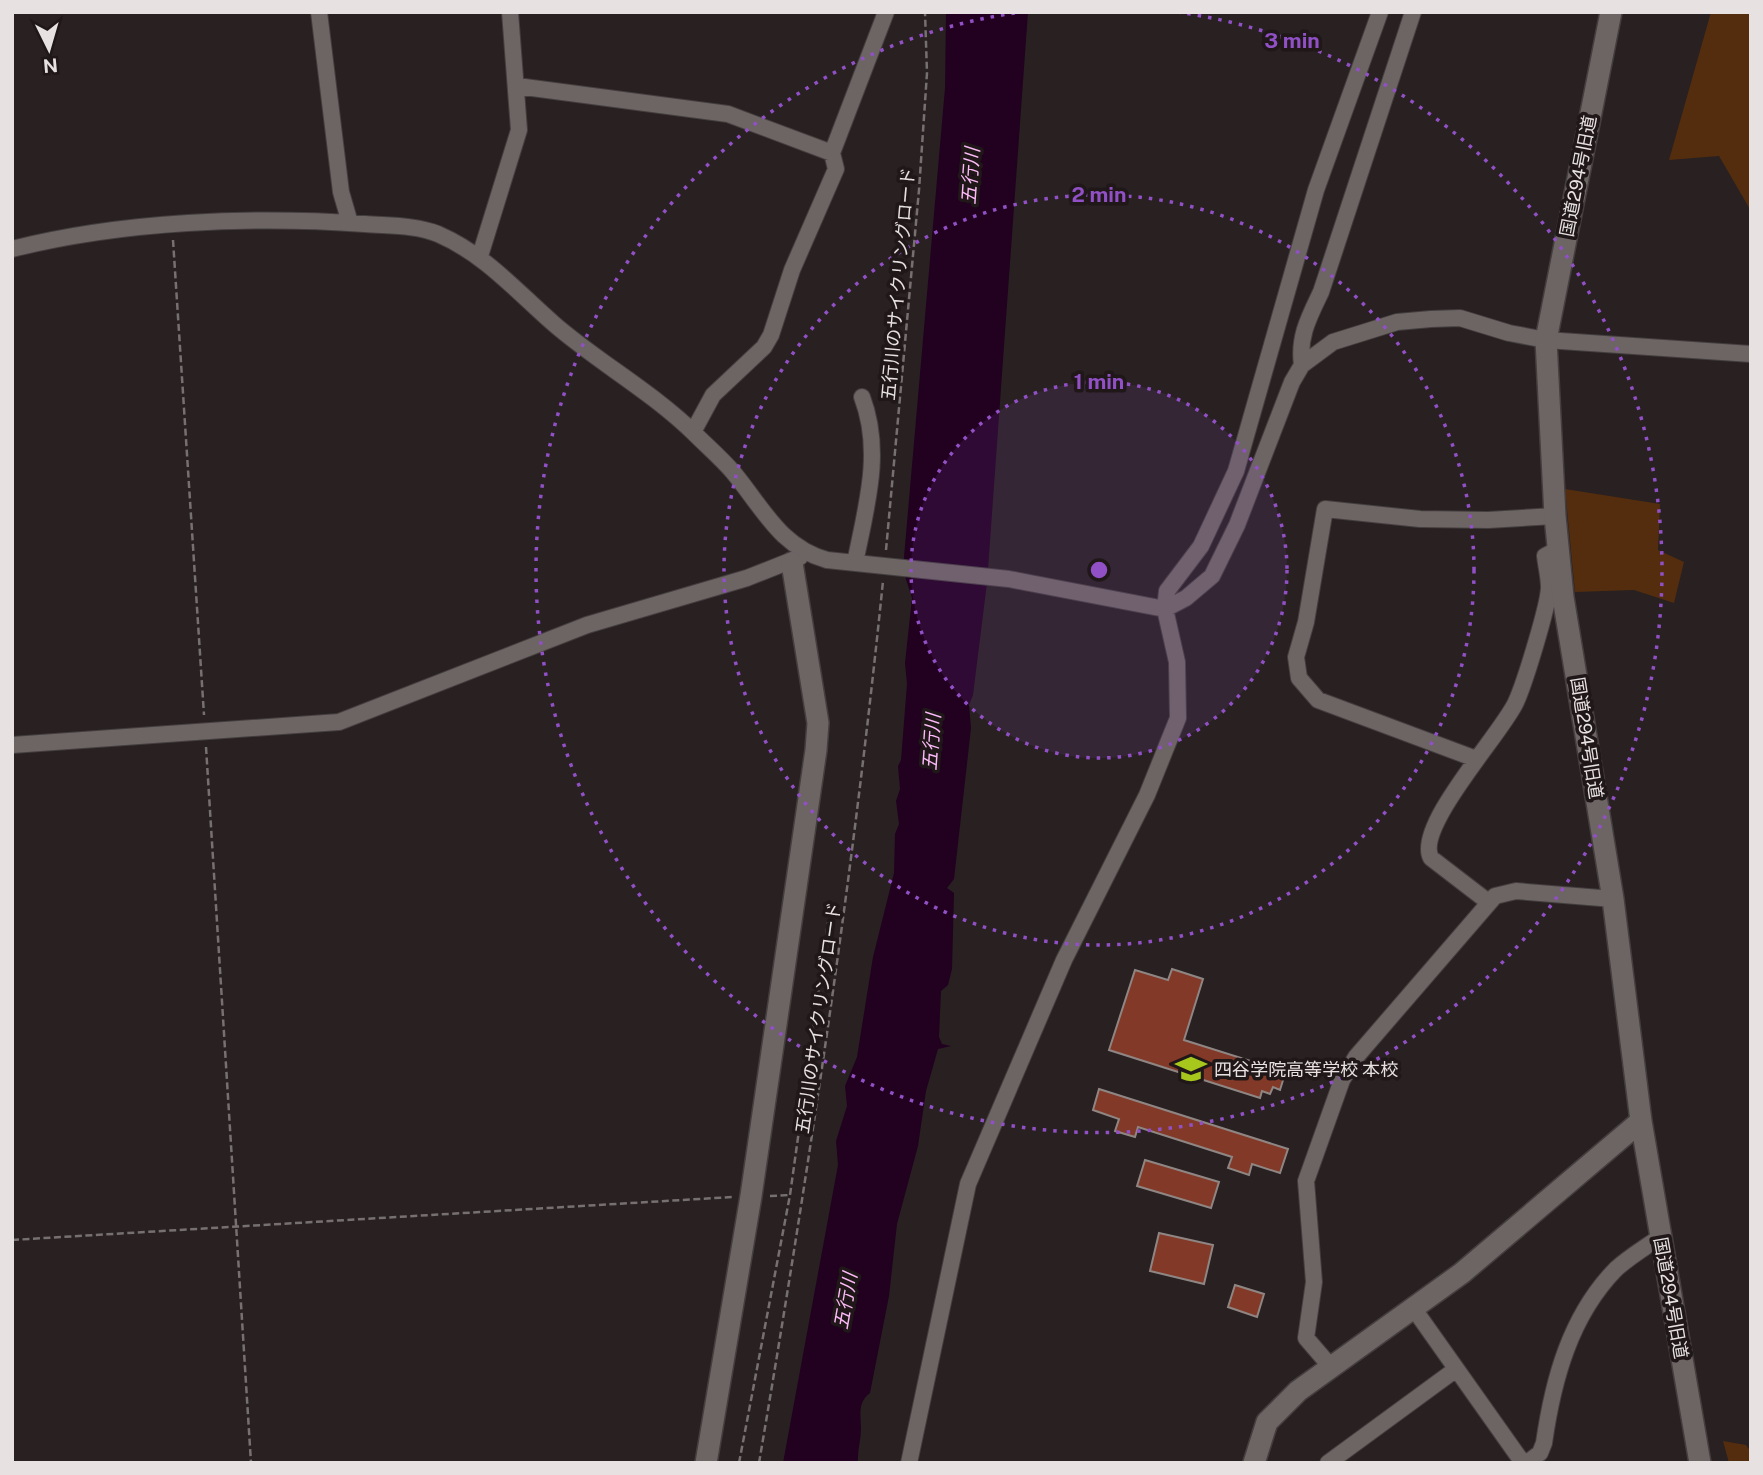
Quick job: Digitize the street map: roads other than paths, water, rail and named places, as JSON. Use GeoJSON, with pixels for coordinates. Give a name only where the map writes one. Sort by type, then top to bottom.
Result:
{"type":"FeatureCollection","features":[{"type":"Feature","properties":{"kind":"street"},"geometry":{"type":"LineString","coordinates":[[319,12],[341,192],[350,223]]}},
{"type":"Feature","properties":{"kind":"street"},"geometry":{"type":"LineString","coordinates":[[480,256],[519,130],[510,12]]}},
{"type":"Feature","properties":{"kind":"street"},"geometry":{"type":"LineString","coordinates":[[693,432],[713,395],[764,347],[771,335],[792,270],[836,169],[832,153],[886,12]]}},
{"type":"Feature","properties":{"kind":"street"},"geometry":{"type":"LineString","coordinates":[[909,1463],[968,1184],[1064,960],[1147,795],[1178,718],[1177,662],[1165,608],[1167,591],[1201,546],[1236,471],[1316,190],[1380,12]]}},
{"type":"Feature","properties":{"kind":"street"},"geometry":{"type":"LineString","coordinates":[[1302,365],[1299,346],[1304,327],[1321,292],[1413,12]]}},
{"type":"Feature","properties":{"kind":"street","name":"国道294号旧道"},"geometry":{"type":"LineString","coordinates":[[1611,12],[1546,340],[1555,516],[1613,898],[1641,1121],[1700,1463]]}},
{"type":"Feature","properties":{"kind":"street"},"geometry":{"type":"LineString","coordinates":[[517,86],[728,114],[832,153]]}},
{"type":"Feature","properties":{"kind":"street"},"geometry":{"type":"LineString","coordinates":[[12,249],[73,237],[172,225],[256,221],[350,223],[435,233],[480,256],[517,287],[554,324],[693,432],[732,472],[798,558],[818,723],[817,750],[751,1196],[706,1463]]}},
{"type":"Feature","properties":{"kind":"street"},"geometry":{"type":"LineString","coordinates":[[12,745],[339,722],[587,625],[798,558],[1009,579],[1165,608],[1186,598],[1212,576],[1237,525],[1292,382],[1302,365],[1333,342],[1397,322],[1460,318],[1509,333],[1546,340],[1751,354]]}},
{"type":"Feature","properties":{"kind":"street"},"geometry":{"type":"LineString","coordinates":[[855,563],[874,467],[871,422],[862,397]]}},
{"type":"Feature","properties":{"kind":"street"},"geometry":{"type":"LineString","coordinates":[[1476,759],[1318,700],[1300,678],[1296,657],[1306,622],[1325,509],[1420,519],[1488,520],[1555,516]]}},
{"type":"Feature","properties":{"kind":"street"},"geometry":{"type":"LineString","coordinates":[[1487,901],[1428,855],[1441,817],[1517,699],[1549,589],[1545,556],[1558,549]]}},
{"type":"Feature","properties":{"kind":"street"},"geometry":{"type":"LineString","coordinates":[[1331,1367],[1306,1338],[1314,1282],[1306,1181],[1342,1080],[1356,1057],[1444,958],[1487,901],[1504,892],[1516,891],[1613,898]]}},
{"type":"Feature","properties":{"kind":"street"},"geometry":{"type":"LineString","coordinates":[[1254,1463],[1267,1422],[1298,1391],[1462,1273],[1641,1121]]}},
{"type":"Feature","properties":{"kind":"street"},"geometry":{"type":"LineString","coordinates":[[1413,1310],[1525,1463],[1540,1452],[1559,1368],[1576,1324],[1592,1297],[1617,1268],[1660,1237]]}},
{"type":"Feature","properties":{"kind":"street"},"geometry":{"type":"LineString","coordinates":[[1328,1463],[1455,1370]]}},
{"type":"Feature","properties":{"kind":"water","name":"五行川"},"geometry":{"type":"Polygon","coordinates":[[[946,12],[1028,12],[987,583],[973,695],[969,705],[971,728],[954,879],[947,888],[954,893],[952,969],[948,985],[941,991],[939,1037],[942,1044],[951,1046],[938,1049],[926,1091],[918,1146],[897,1224],[889,1296],[870,1393],[863,1401],[861,1410],[858,1463],[783,1463],[838,1165],[836,1141],[847,1106],[845,1086],[857,1057],[873,957],[894,873],[895,834],[899,824],[896,801],[900,789],[898,766],[901,760],[907,684],[905,663],[912,598],[905,576],[904,557],[945,88],[946,12]]]}},
{"type":"Feature","properties":{"kind":"place","name":"四谷学院高等学校 本校"},"geometry":{"type":"Point","coordinates":[1191,1069]}}]}
